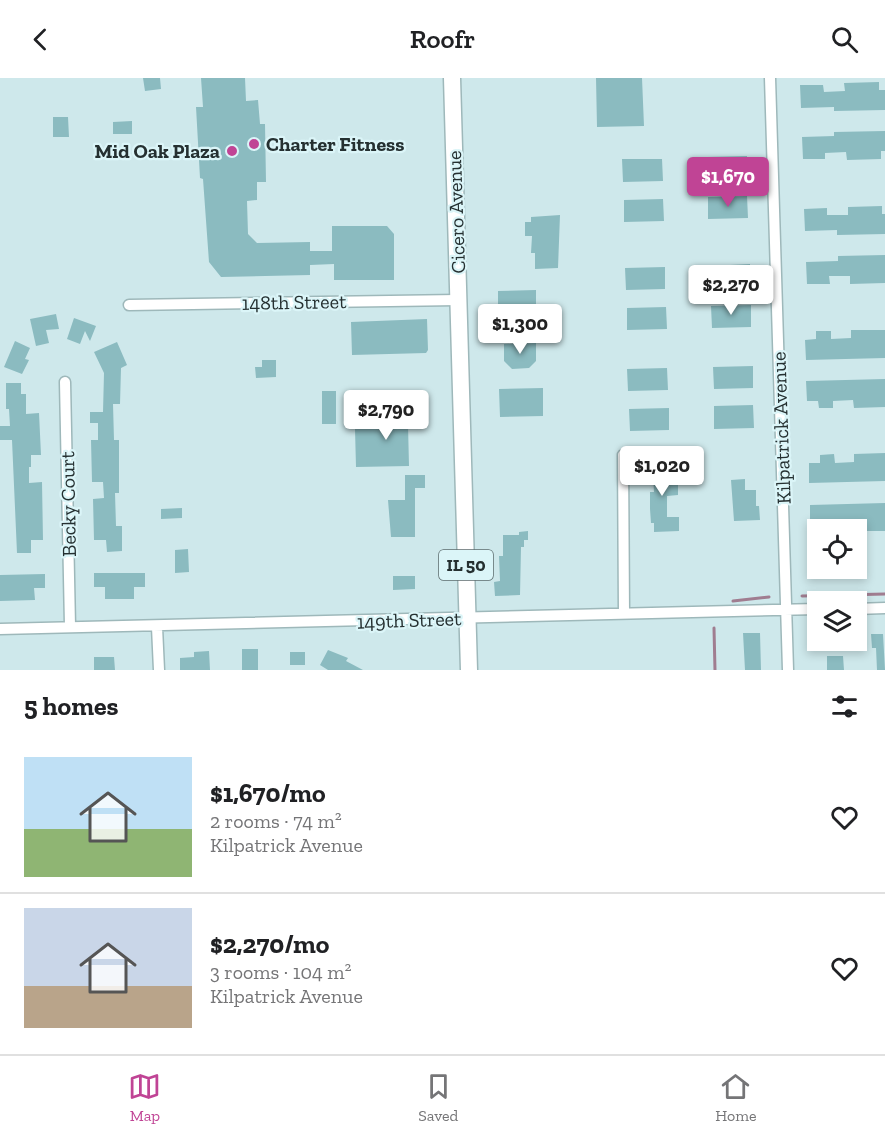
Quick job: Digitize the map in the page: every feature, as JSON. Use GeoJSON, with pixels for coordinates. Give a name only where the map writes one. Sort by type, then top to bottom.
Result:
{"type":"FeatureCollection","features":[{"type":"Feature","properties":{"kind":"main road","name":"Cicero Avenue"},"geometry":{"type":"LineString","coordinates":[[452,78],[469,670]]}},
{"type":"Feature","properties":{"kind":"street","name":"Kilpatrick Avenue"},"geometry":{"type":"LineString","coordinates":[[770,78],[788,670]]}},
{"type":"Feature","properties":{"kind":"street","name":"148th Street"},"geometry":{"type":"LineString","coordinates":[[129,305],[458,300]]}},
{"type":"Feature","properties":{"kind":"street","name":"Becky Court"},"geometry":{"type":"LineString","coordinates":[[65,382],[70,626]]}},
{"type":"Feature","properties":{"kind":"street"},"geometry":{"type":"LineString","coordinates":[[623,455],[624,614]]}},
{"type":"Feature","properties":{"kind":"street"},"geometry":{"type":"LineString","coordinates":[[867,609],[885,608]]}},
{"type":"Feature","properties":{"kind":"street","name":"149th Street"},"geometry":{"type":"LineString","coordinates":[[0,629],[70,626],[157,627],[807,609]]}},
{"type":"Feature","properties":{"kind":"street"},"geometry":{"type":"LineString","coordinates":[[157,627],[159,670]]}},
{"type":"Feature","properties":{"kind":"building"},"geometry":{"type":"Polygon","coordinates":[[[143,78],[160,78],[161,89],[145,91],[143,78]]]}},
{"type":"Feature","properties":{"kind":"building","name":"Mid Oak Plaza"},"geometry":{"type":"Polygon","coordinates":[[[201,78],[245,78],[246,101],[258,100],[260,124],[265,124],[266,182],[257,182],[257,200],[247,201],[248,234],[257,243],[310,242],[310,251],[332,251],[332,226],[387,226],[394,234],[394,280],[334,280],[334,264],[310,265],[310,275],[221,277],[209,262],[203,179],[200,178],[196,107],[203,107],[201,78]]]}},
{"type":"Feature","properties":{"kind":"building"},"geometry":{"type":"Polygon","coordinates":[[[596,78],[642,78],[644,126],[597,127],[596,78]]]}},
{"type":"Feature","properties":{"kind":"building"},"geometry":{"type":"Polygon","coordinates":[[[879,82],[879,90],[885,90],[885,110],[834,111],[834,107],[801,108],[800,85],[823,85],[824,92],[845,91],[844,83],[879,82]]]}},
{"type":"Feature","properties":{"kind":"building"},"geometry":{"type":"Polygon","coordinates":[[[53,117],[68,117],[69,137],[53,137],[53,117]]]}},
{"type":"Feature","properties":{"kind":"building"},"geometry":{"type":"Polygon","coordinates":[[[132,121],[132,134],[113,134],[113,122],[132,121]]]}},
{"type":"Feature","properties":{"kind":"building"},"geometry":{"type":"Polygon","coordinates":[[[885,131],[885,151],[881,151],[881,159],[847,160],[846,152],[825,153],[825,159],[803,159],[802,137],[834,136],[834,132],[885,131]]]}},
{"type":"Feature","properties":{"kind":"building"},"geometry":{"type":"Polygon","coordinates":[[[747,156],[747,178],[708,179],[707,157],[747,156]]]}},
{"type":"Feature","properties":{"kind":"building"},"geometry":{"type":"Polygon","coordinates":[[[622,159],[662,159],[663,181],[623,182],[622,159]]]}},
{"type":"Feature","properties":{"kind":"building"},"geometry":{"type":"Polygon","coordinates":[[[747,196],[748,218],[708,219],[708,197],[747,196]]]}},
{"type":"Feature","properties":{"kind":"building"},"geometry":{"type":"Polygon","coordinates":[[[663,199],[664,221],[624,222],[624,200],[663,199]]]}},
{"type":"Feature","properties":{"kind":"building"},"geometry":{"type":"Polygon","coordinates":[[[882,206],[882,214],[885,214],[885,234],[837,235],[837,230],[805,231],[804,209],[827,208],[827,215],[848,215],[848,207],[882,206]]]}},
{"type":"Feature","properties":{"kind":"building"},"geometry":{"type":"Polygon","coordinates":[[[560,215],[558,268],[535,269],[535,253],[531,253],[532,236],[525,236],[525,222],[531,222],[531,217],[560,215]]]}},
{"type":"Feature","properties":{"kind":"building"},"geometry":{"type":"Polygon","coordinates":[[[885,255],[885,283],[850,284],[850,276],[829,276],[830,284],[807,284],[806,262],[838,261],[838,256],[885,255]]]}},
{"type":"Feature","properties":{"kind":"building"},"geometry":{"type":"Polygon","coordinates":[[[750,264],[750,287],[711,288],[710,266],[750,264]]]}},
{"type":"Feature","properties":{"kind":"building"},"geometry":{"type":"Polygon","coordinates":[[[665,267],[665,289],[626,290],[625,268],[665,267]]]}},
{"type":"Feature","properties":{"kind":"building"},"geometry":{"type":"Polygon","coordinates":[[[536,290],[536,306],[514,307],[514,309],[498,307],[498,291],[536,290]]]}},
{"type":"Feature","properties":{"kind":"building"},"geometry":{"type":"Polygon","coordinates":[[[751,305],[751,327],[712,328],[711,306],[751,305]]]}},
{"type":"Feature","properties":{"kind":"building"},"geometry":{"type":"Polygon","coordinates":[[[666,307],[667,329],[627,330],[627,308],[666,307]]]}},
{"type":"Feature","properties":{"kind":"building"},"geometry":{"type":"Polygon","coordinates":[[[56,314],[59,329],[46,330],[49,343],[36,346],[30,319],[56,314]]]}},
{"type":"Feature","properties":{"kind":"building"},"geometry":{"type":"Polygon","coordinates":[[[74,318],[96,326],[90,341],[85,331],[80,344],[67,339],[74,318]]]}},
{"type":"Feature","properties":{"kind":"building"},"geometry":{"type":"Polygon","coordinates":[[[427,319],[428,350],[426,353],[352,355],[351,322],[427,319]]]}},
{"type":"Feature","properties":{"kind":"building"},"geometry":{"type":"Polygon","coordinates":[[[851,330],[885,330],[885,358],[806,360],[805,340],[816,339],[816,331],[831,331],[831,339],[851,338],[851,330]]]}},
{"type":"Feature","properties":{"kind":"building"},"geometry":{"type":"Polygon","coordinates":[[[15,341],[30,348],[25,359],[29,360],[22,374],[4,367],[15,341]]]}},
{"type":"Feature","properties":{"kind":"building"},"geometry":{"type":"Polygon","coordinates":[[[117,342],[127,365],[121,368],[120,404],[113,404],[114,440],[119,440],[119,493],[115,493],[116,526],[122,526],[122,551],[107,552],[106,540],[94,540],[93,499],[104,498],[103,482],[92,482],[91,440],[98,440],[98,423],[90,423],[90,412],[103,412],[104,373],[94,352],[117,342]]]}},
{"type":"Feature","properties":{"kind":"building"},"geometry":{"type":"Polygon","coordinates":[[[536,343],[536,361],[529,368],[512,369],[504,361],[504,344],[536,343]]]}},
{"type":"Feature","properties":{"kind":"building"},"geometry":{"type":"Polygon","coordinates":[[[262,360],[276,360],[276,377],[256,378],[255,367],[262,367],[262,360]]]}},
{"type":"Feature","properties":{"kind":"building"},"geometry":{"type":"Polygon","coordinates":[[[753,366],[753,388],[714,389],[713,367],[753,366]]]}},
{"type":"Feature","properties":{"kind":"building"},"geometry":{"type":"Polygon","coordinates":[[[667,368],[668,390],[628,391],[627,369],[667,368]]]}},
{"type":"Feature","properties":{"kind":"building"},"geometry":{"type":"Polygon","coordinates":[[[885,379],[885,407],[854,408],[853,400],[833,401],[833,408],[819,408],[818,401],[807,401],[806,381],[885,379]]]}},
{"type":"Feature","properties":{"kind":"building"},"geometry":{"type":"Polygon","coordinates":[[[6,383],[21,383],[21,394],[26,394],[26,414],[39,413],[41,455],[31,455],[29,483],[42,482],[43,540],[31,540],[31,553],[17,553],[12,440],[0,440],[0,426],[10,426],[9,409],[6,409],[6,383]]]}},
{"type":"Feature","properties":{"kind":"building"},"geometry":{"type":"Polygon","coordinates":[[[543,388],[543,416],[500,417],[499,389],[543,388]]]}},
{"type":"Feature","properties":{"kind":"building"},"geometry":{"type":"Polygon","coordinates":[[[322,391],[336,391],[336,424],[322,424],[322,391]]]}},
{"type":"Feature","properties":{"kind":"building"},"geometry":{"type":"Polygon","coordinates":[[[753,405],[754,428],[714,429],[714,406],[753,405]]]}},
{"type":"Feature","properties":{"kind":"building"},"geometry":{"type":"Polygon","coordinates":[[[416,407],[417,425],[408,425],[409,466],[356,467],[355,429],[389,428],[389,408],[416,407]]]}},
{"type":"Feature","properties":{"kind":"building"},"geometry":{"type":"Polygon","coordinates":[[[669,408],[669,430],[630,431],[629,409],[669,408]]]}},
{"type":"Feature","properties":{"kind":"building"},"geometry":{"type":"Polygon","coordinates":[[[885,453],[885,481],[809,483],[809,463],[820,463],[820,455],[834,454],[835,463],[854,462],[854,454],[885,453]]]}},
{"type":"Feature","properties":{"kind":"building"},"geometry":{"type":"Polygon","coordinates":[[[670,461],[670,481],[678,481],[678,495],[667,496],[667,517],[679,517],[679,531],[654,532],[650,509],[650,492],[654,492],[653,475],[648,474],[647,463],[670,461]]]}},
{"type":"Feature","properties":{"kind":"building"},"geometry":{"type":"Polygon","coordinates":[[[405,475],[425,475],[425,488],[415,488],[415,537],[391,537],[388,500],[405,500],[405,475]]]}},
{"type":"Feature","properties":{"kind":"building"},"geometry":{"type":"Polygon","coordinates":[[[745,479],[745,490],[756,490],[756,506],[759,506],[760,520],[734,521],[731,480],[745,479]]]}},
{"type":"Feature","properties":{"kind":"building"},"geometry":{"type":"Polygon","coordinates":[[[885,503],[885,531],[867,531],[867,519],[810,519],[810,505],[885,503]]]}},
{"type":"Feature","properties":{"kind":"building"},"geometry":{"type":"Polygon","coordinates":[[[182,508],[182,518],[161,519],[161,509],[182,508]]]}},
{"type":"Feature","properties":{"kind":"building"},"geometry":{"type":"Polygon","coordinates":[[[528,531],[528,540],[524,540],[524,547],[521,547],[520,595],[495,596],[494,582],[500,581],[499,556],[503,556],[503,535],[519,535],[519,532],[528,531]]]}},
{"type":"Feature","properties":{"kind":"building"},"geometry":{"type":"Polygon","coordinates":[[[188,549],[189,572],[175,573],[175,550],[188,549]]]}},
{"type":"Feature","properties":{"kind":"building"},"geometry":{"type":"Polygon","coordinates":[[[94,573],[145,573],[145,587],[134,587],[134,599],[105,599],[105,587],[94,587],[94,573]]]}},
{"type":"Feature","properties":{"kind":"building"},"geometry":{"type":"Polygon","coordinates":[[[45,574],[45,588],[34,588],[35,600],[0,601],[0,575],[45,574]]]}},
{"type":"Feature","properties":{"kind":"building"},"geometry":{"type":"Polygon","coordinates":[[[393,576],[415,576],[415,589],[393,590],[393,576]]]}},
{"type":"Feature","properties":{"kind":"building"},"geometry":{"type":"Polygon","coordinates":[[[743,633],[760,633],[761,670],[745,670],[743,633]]]}},
{"type":"Feature","properties":{"kind":"building"},"geometry":{"type":"Polygon","coordinates":[[[871,634],[883,634],[885,670],[877,670],[876,648],[872,648],[871,634]]]}},
{"type":"Feature","properties":{"kind":"building"},"geometry":{"type":"Polygon","coordinates":[[[242,649],[258,649],[258,670],[242,670],[242,649]]]}},
{"type":"Feature","properties":{"kind":"building"},"geometry":{"type":"Polygon","coordinates":[[[328,650],[348,658],[346,661],[363,670],[328,670],[320,665],[328,650]]]}},
{"type":"Feature","properties":{"kind":"building"},"geometry":{"type":"Polygon","coordinates":[[[209,651],[210,670],[180,670],[180,658],[194,657],[194,652],[209,651]]]}},
{"type":"Feature","properties":{"kind":"building"},"geometry":{"type":"Polygon","coordinates":[[[290,652],[305,652],[305,665],[290,665],[290,652]]]}},
{"type":"Feature","properties":{"kind":"building"},"geometry":{"type":"Polygon","coordinates":[[[827,656],[843,656],[844,670],[827,670],[827,656]]]}},
{"type":"Feature","properties":{"kind":"building"},"geometry":{"type":"Polygon","coordinates":[[[94,657],[114,657],[115,670],[94,670],[94,657]]]}},
{"type":"Feature","properties":{"kind":"waterway"},"geometry":{"type":"LineString","coordinates":[[802,596],[885,594]]}},
{"type":"Feature","properties":{"kind":"waterway"},"geometry":{"type":"LineString","coordinates":[[733,601],[769,597]]}},
{"type":"Feature","properties":{"kind":"waterway"},"geometry":{"type":"LineString","coordinates":[[714,628],[715,670]]}},
{"type":"Feature","properties":{"kind":"place","name":"Charter Fitness"},"geometry":{"type":"Point","coordinates":[254,144]}},
{"type":"Feature","properties":{"kind":"place","name":"Mid Oak Plaza"},"geometry":{"type":"Point","coordinates":[232,151]}}]}
